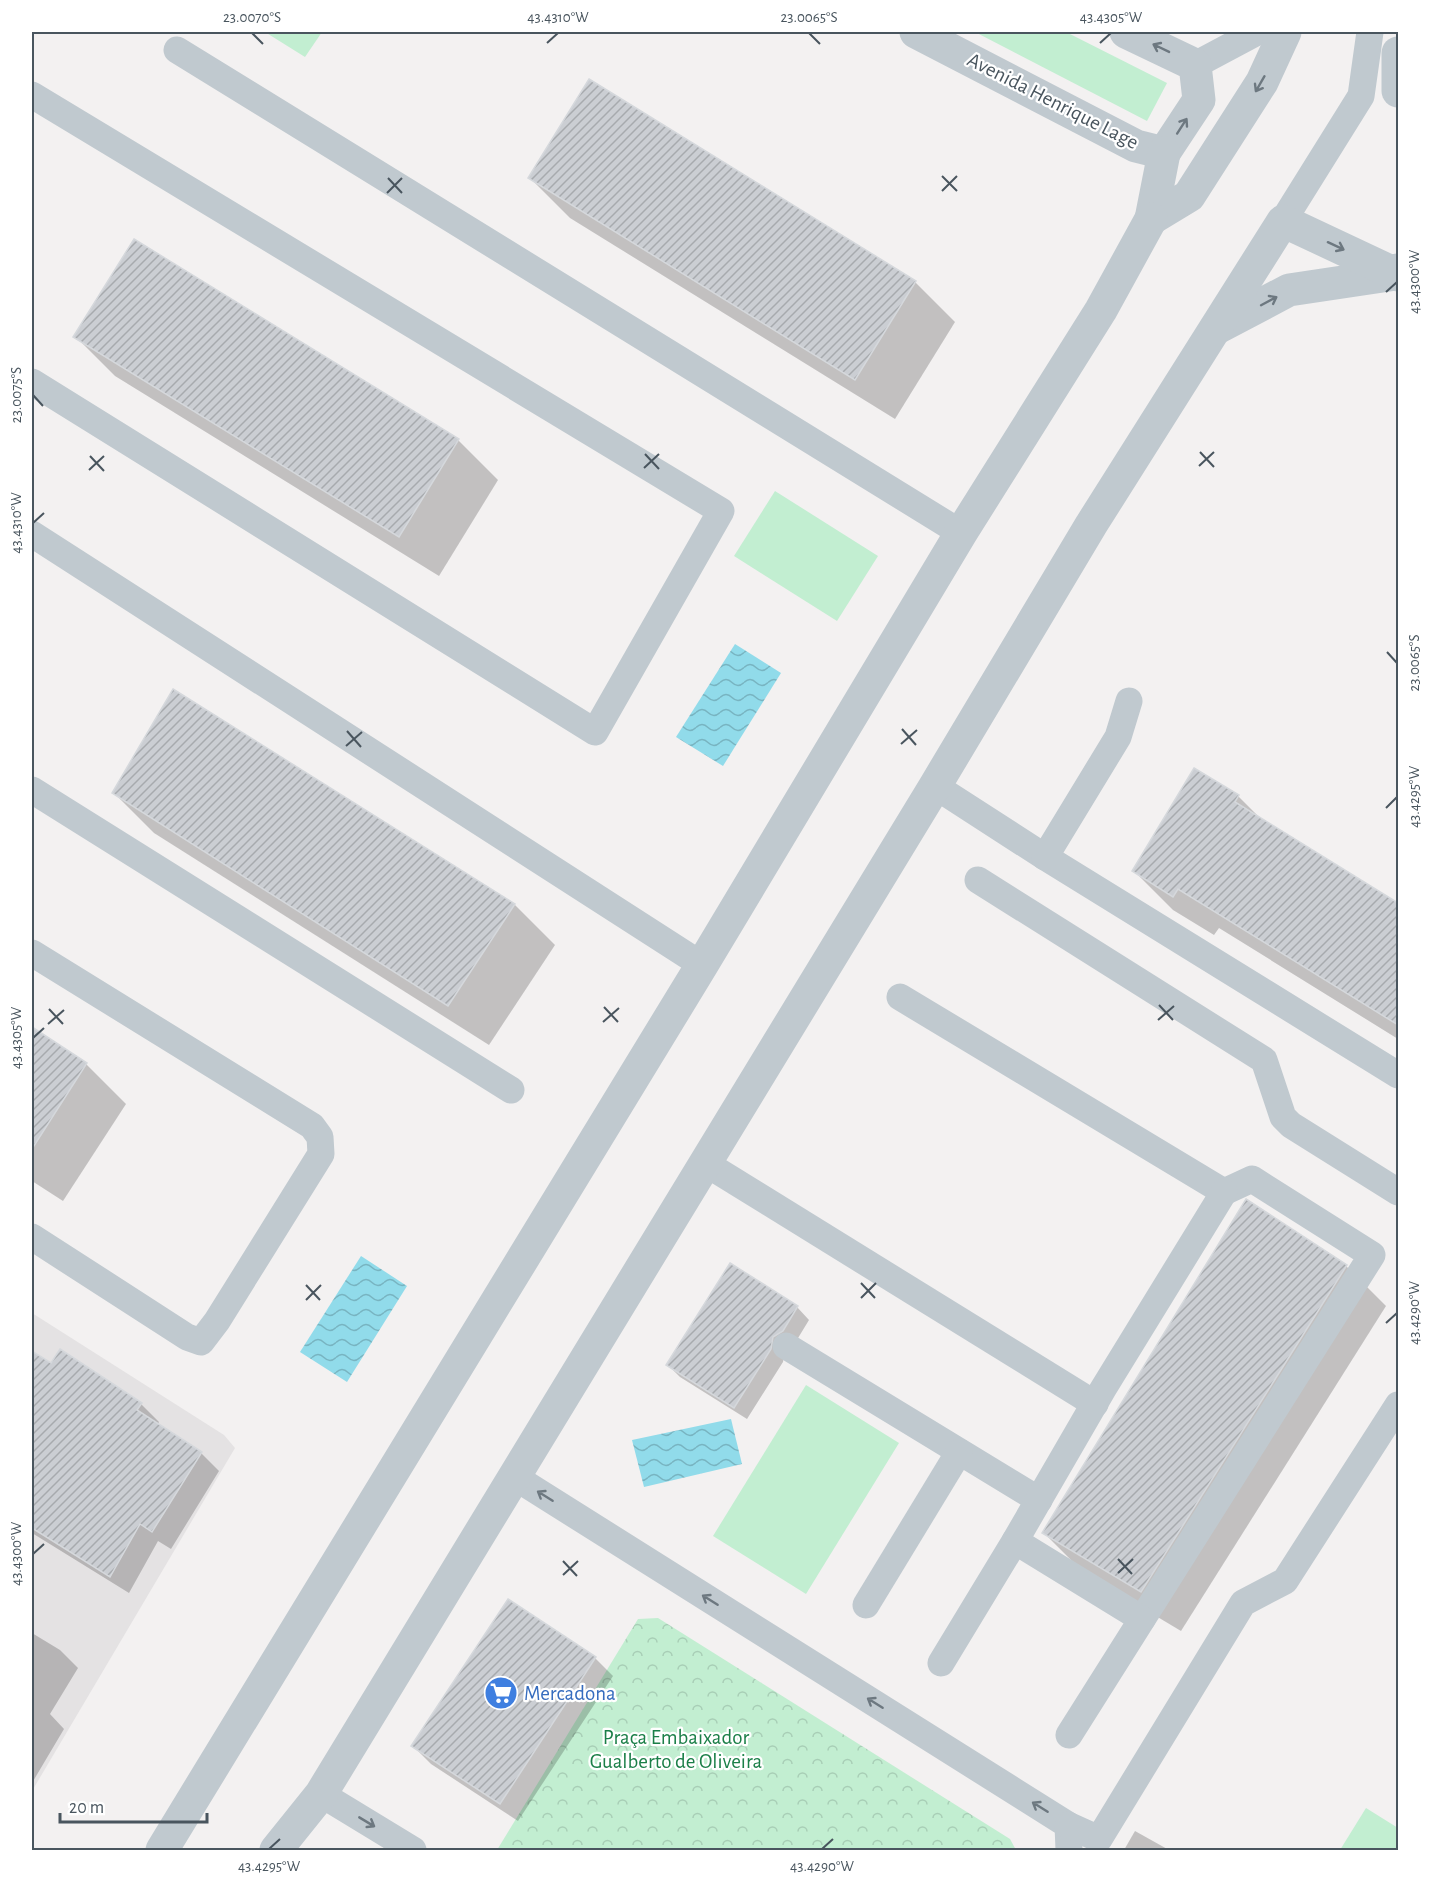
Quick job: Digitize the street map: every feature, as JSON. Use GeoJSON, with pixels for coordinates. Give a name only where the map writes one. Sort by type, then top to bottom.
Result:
{"type":"FeatureCollection","features":[{"type":"Feature","properties":{"kind":"street","name":"Avenida Henrique Lage"},"geometry":{"type":"LineString","coordinates":[[916,32],[1136,146],[1164,153],[1199,100],[1195,65]]}},
{"type":"Feature","properties":{"kind":"street"},"geometry":{"type":"LineString","coordinates":[[1126,32],[1195,65]]}},
{"type":"Feature","properties":{"kind":"street"},"geometry":{"type":"LineString","coordinates":[[1151,219],[1189,196],[1262,82],[1285,32]]}},
{"type":"Feature","properties":{"kind":"street"},"geometry":{"type":"LineString","coordinates":[[1398,53],[1398,91]]}},
{"type":"Feature","properties":{"kind":"street"},"geometry":{"type":"LineString","coordinates":[[162,1851],[702,965],[961,533],[1101,310],[1151,219],[1164,153]]}},
{"type":"Feature","properties":{"kind":"street"},"geometry":{"type":"LineString","coordinates":[[276,1851],[321,1794],[935,786],[1091,525],[1283,221],[1398,272]]}},
{"type":"Feature","properties":{"kind":"street"},"geometry":{"type":"LineString","coordinates":[[1217,328],[1289,290],[1398,272]]}},
{"type":"Feature","properties":{"kind":"lane"},"geometry":{"type":"LineString","coordinates":[[1195,65],[1257,32]]}},
{"type":"Feature","properties":{"kind":"lane"},"geometry":{"type":"LineString","coordinates":[[1283,221],[1361,96],[1370,32]]}},
{"type":"Feature","properties":{"kind":"lane"},"geometry":{"type":"LineString","coordinates":[[177,50],[961,533]]}},
{"type":"Feature","properties":{"kind":"lane"},"geometry":{"type":"LineString","coordinates":[[32,95],[721,511],[595,732],[32,382]]}},
{"type":"Feature","properties":{"kind":"lane"},"geometry":{"type":"LineString","coordinates":[[32,534],[702,965]]}},
{"type":"Feature","properties":{"kind":"lane"},"geometry":{"type":"LineString","coordinates":[[1045,857],[1118,737],[1129,701]]}},
{"type":"Feature","properties":{"kind":"lane"},"geometry":{"type":"LineString","coordinates":[[935,786],[1045,857],[1398,1075]]}},
{"type":"Feature","properties":{"kind":"lane"},"geometry":{"type":"LineString","coordinates":[[32,790],[511,1090]]}},
{"type":"Feature","properties":{"kind":"lane"},"geometry":{"type":"LineString","coordinates":[[978,880],[1264,1060],[1283,1117],[1291,1125],[1398,1192]]}},
{"type":"Feature","properties":{"kind":"lane"},"geometry":{"type":"LineString","coordinates":[[32,953],[312,1126],[320,1137],[321,1154],[217,1321],[201,1342],[187,1337],[32,1238]]}},
{"type":"Feature","properties":{"kind":"lane"},"geometry":{"type":"LineString","coordinates":[[900,997],[1224,1192]]}},
{"type":"Feature","properties":{"kind":"lane"},"geometry":{"type":"LineString","coordinates":[[710,1156],[1099,1396]]}},
{"type":"Feature","properties":{"kind":"lane"},"geometry":{"type":"LineString","coordinates":[[941,1663],[1099,1396],[1224,1192],[1252,1179],[1372,1256],[1068,1735]]}},
{"type":"Feature","properties":{"kind":"lane"},"geometry":{"type":"LineString","coordinates":[[786,1346],[1039,1500]]}},
{"type":"Feature","properties":{"kind":"lane"},"geometry":{"type":"LineString","coordinates":[[513,1476],[1068,1838],[1099,1839],[1243,1603],[1285,1581],[1398,1405]]}},
{"type":"Feature","properties":{"kind":"lane"},"geometry":{"type":"LineString","coordinates":[[866,1605],[959,1452]]}},
{"type":"Feature","properties":{"kind":"lane"},"geometry":{"type":"LineString","coordinates":[[1015,1541],[1143,1619]]}},
{"type":"Feature","properties":{"kind":"lane"},"geometry":{"type":"LineString","coordinates":[[321,1794],[413,1851]]}},
{"type":"Feature","properties":{"kind":"shaded area"},"geometry":{"type":"Polygon","coordinates":[[[32,1313],[224,1435],[235,1448],[32,1791],[32,1313]]]}},
{"type":"Feature","properties":{"kind":"green space"},"geometry":{"type":"Polygon","coordinates":[[[265,32],[322,32],[305,57],[265,32]]]}},
{"type":"Feature","properties":{"kind":"green space"},"geometry":{"type":"Polygon","coordinates":[[[975,32],[1066,32],[1167,83],[1147,121],[975,32]]]}},
{"type":"Feature","properties":{"kind":"green space"},"geometry":{"type":"Polygon","coordinates":[[[775,491],[878,556],[837,621],[734,556],[775,491]]]}},
{"type":"Feature","properties":{"kind":"green space"},"geometry":{"type":"Polygon","coordinates":[[[806,1385],[899,1443],[806,1594],[713,1536],[806,1385]]]}},
{"type":"Feature","properties":{"kind":"green space","name":"Praça Embaixador Gualberto de Oliveira"},"geometry":{"type":"Polygon","coordinates":[[[658,1618],[1010,1839],[1016,1850],[497,1850],[638,1619],[658,1618]]]}},
{"type":"Feature","properties":{"kind":"green space"},"geometry":{"type":"Polygon","coordinates":[[[1366,1808],[1398,1828],[1398,1850],[1340,1850],[1366,1808]]]}},
{"type":"Feature","properties":{"kind":"water"},"geometry":{"type":"Polygon","coordinates":[[[735,644],[781,673],[723,766],[676,737],[735,644]]]}},
{"type":"Feature","properties":{"kind":"water"},"geometry":{"type":"Polygon","coordinates":[[[361,1256],[407,1286],[347,1382],[300,1352],[361,1256]]]}},
{"type":"Feature","properties":{"kind":"water"},"geometry":{"type":"Polygon","coordinates":[[[731,1419],[742,1464],[644,1487],[632,1440],[731,1419]]]}},
{"type":"Feature","properties":{"kind":"building"},"geometry":{"type":"Polygon","coordinates":[[[589,79],[916,281],[855,380],[528,178],[589,79]]]}},
{"type":"Feature","properties":{"kind":"building"},"geometry":{"type":"Polygon","coordinates":[[[134,239],[459,439],[399,537],[73,337],[134,239]]]}},
{"type":"Feature","properties":{"kind":"building"},"geometry":{"type":"Polygon","coordinates":[[[173,689],[515,904],[448,1006],[112,793],[173,689]]]}},
{"type":"Feature","properties":{"kind":"building"},"geometry":{"type":"Polygon","coordinates":[[[1194,768],[1239,795],[1235,802],[1398,903],[1398,1025],[1178,889],[1173,897],[1132,871],[1194,768]]]}},
{"type":"Feature","properties":{"kind":"building"},"geometry":{"type":"Polygon","coordinates":[[[32,1027],[87,1063],[32,1149],[32,1027]]]}},
{"type":"Feature","properties":{"kind":"building"},"geometry":{"type":"Polygon","coordinates":[[[1246,1199],[1347,1265],[1141,1592],[1042,1533],[1246,1199]]]}},
{"type":"Feature","properties":{"kind":"building"},"geometry":{"type":"Polygon","coordinates":[[[730,1263],[798,1306],[783,1331],[773,1337],[771,1349],[734,1408],[666,1365],[730,1263]]]}},
{"type":"Feature","properties":{"kind":"building"},"geometry":{"type":"Polygon","coordinates":[[[60,1349],[142,1403],[137,1410],[202,1452],[152,1532],[140,1524],[110,1577],[32,1528],[32,1351],[51,1363],[60,1349]]]}},
{"type":"Feature","properties":{"kind":"building"},"geometry":{"type":"Polygon","coordinates":[[[508,1599],[596,1657],[500,1804],[411,1746],[508,1599]]]}},
{"type":"Feature","properties":{"kind":"place","name":"Mercadona"},"geometry":{"type":"Point","coordinates":[501,1693]}}]}
